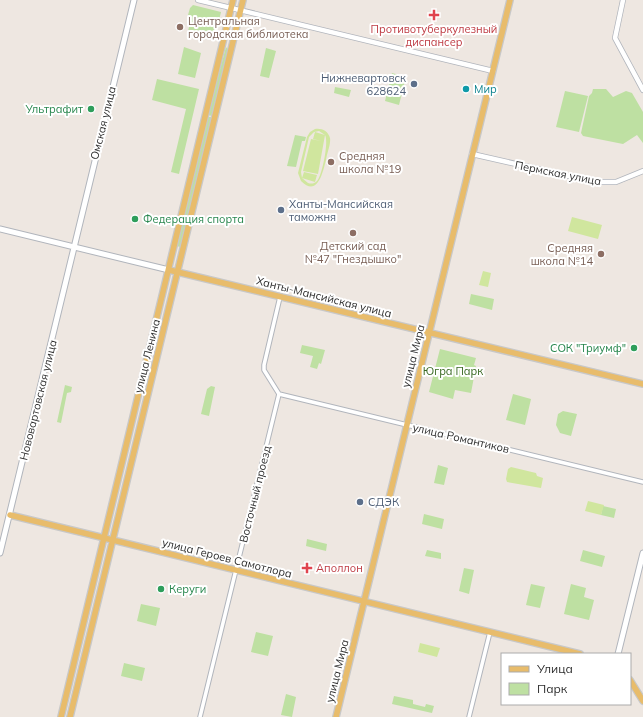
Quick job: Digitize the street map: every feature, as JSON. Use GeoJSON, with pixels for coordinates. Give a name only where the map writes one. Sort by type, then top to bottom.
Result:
{"type":"FeatureCollection","features":[{"type":"Feature","properties":{"kind":"main road","name":"Омская улица"},"geometry":{"type":"LineString","coordinates":[[74,247],[134,0]]}},
{"type":"Feature","properties":{"kind":"main road","name":"улица Ленина"},"geometry":{"type":"LineString","coordinates":[[61,717],[233,0]]}},
{"type":"Feature","properties":{"kind":"main road","name":"улица Ленина"},"geometry":{"type":"LineString","coordinates":[[70,717],[243,0]]}},
{"type":"Feature","properties":{"kind":"main road","name":"улица Мира"},"geometry":{"type":"LineString","coordinates":[[336,717],[510,0]]}},
{"type":"Feature","properties":{"kind":"main road"},"geometry":{"type":"LineString","coordinates":[[223,43],[232,45]]}},
{"type":"Feature","properties":{"kind":"main road","name":"Ханты-Мансийская улица"},"geometry":{"type":"LineString","coordinates":[[0,229],[643,384]]}},
{"type":"Feature","properties":{"kind":"main road"},"geometry":{"type":"LineString","coordinates":[[174,243],[178,249],[184,245]]}},
{"type":"Feature","properties":{"kind":"main road","name":"Нововартовская улица"},"geometry":{"type":"LineString","coordinates":[[0,553],[74,247]]}},
{"type":"Feature","properties":{"kind":"main road","name":"улица Героев Самотлора"},"geometry":{"type":"LineString","coordinates":[[10,515],[576,653]]}},
{"type":"Feature","properties":{"kind":"main road"},"geometry":{"type":"LineString","coordinates":[[618,653],[643,553]]}},
{"type":"Feature","properties":{"kind":"main road"},"geometry":{"type":"LineString","coordinates":[[631,682],[643,701]]}},
{"type":"Feature","properties":{"kind":"street"},"geometry":{"type":"LineString","coordinates":[[198,0],[492,71]]}},
{"type":"Feature","properties":{"kind":"street"},"geometry":{"type":"LineString","coordinates":[[623,0],[615,38],[643,90]]}},
{"type":"Feature","properties":{"kind":"street","name":"Пермская улица"},"geometry":{"type":"LineString","coordinates":[[472,154],[595,182],[616,182],[643,171]]}},
{"type":"Feature","properties":{"kind":"street"},"geometry":{"type":"LineString","coordinates":[[279,394],[264,370],[264,365],[280,297]]}},
{"type":"Feature","properties":{"kind":"street"},"geometry":{"type":"LineString","coordinates":[[156,323],[163,321],[165,325]]}},
{"type":"Feature","properties":{"kind":"street","name":"улица Романтиков"},"geometry":{"type":"LineString","coordinates":[[279,394],[643,482]]}},
{"type":"Feature","properties":{"kind":"street","name":"Восточный проезд"},"geometry":{"type":"LineString","coordinates":[[200,717],[279,394]]}},
{"type":"Feature","properties":{"kind":"street"},"geometry":{"type":"LineString","coordinates":[[118,481],[122,486],[127,483]]}},
{"type":"Feature","properties":{"kind":"street"},"geometry":{"type":"LineString","coordinates":[[90,595],[96,593],[99,598]]}},
{"type":"Feature","properties":{"kind":"street"},"geometry":{"type":"LineString","coordinates":[[469,717],[490,632]]}},
{"type":"Feature","properties":{"kind":"green space"},"geometry":{"type":"Polygon","coordinates":[[[193,5],[221,12],[215,37],[188,31],[192,16],[188,15],[190,8],[193,5]]]}},
{"type":"Feature","properties":{"kind":"green space"},"geometry":{"type":"Polygon","coordinates":[[[184,47],[201,53],[195,78],[178,74],[184,47]]]}},
{"type":"Feature","properties":{"kind":"green space"},"geometry":{"type":"Polygon","coordinates":[[[226,47],[228,50],[212,116],[208,115],[226,47]]]}},
{"type":"Feature","properties":{"kind":"green space"},"geometry":{"type":"Polygon","coordinates":[[[266,48],[276,51],[269,78],[260,76],[266,48]]]}},
{"type":"Feature","properties":{"kind":"green space"},"geometry":{"type":"Polygon","coordinates":[[[392,73],[406,77],[399,105],[385,101],[392,73]]]}},
{"type":"Feature","properties":{"kind":"green space"},"geometry":{"type":"Polygon","coordinates":[[[157,79],[199,89],[179,174],[171,172],[186,109],[152,100],[157,79]]]}},
{"type":"Feature","properties":{"kind":"green space"},"geometry":{"type":"Polygon","coordinates":[[[335,87],[351,90],[349,97],[334,93],[335,87]]]}},
{"type":"Feature","properties":{"kind":"green space"},"geometry":{"type":"Polygon","coordinates":[[[593,89],[606,89],[613,97],[626,91],[632,93],[643,112],[643,143],[637,135],[623,144],[583,136],[581,133],[589,96],[593,89]]]}},
{"type":"Feature","properties":{"kind":"green space"},"geometry":{"type":"Polygon","coordinates":[[[565,91],[588,96],[579,132],[556,127],[565,91]]]}},
{"type":"Feature","properties":{"kind":"green space"},"geometry":{"type":"Polygon","coordinates":[[[208,117],[212,117],[181,246],[179,247],[177,245],[208,117]]]}},
{"type":"Feature","properties":{"kind":"green space"},"geometry":{"type":"Polygon","coordinates":[[[315,129],[320,129],[326,132],[330,138],[321,176],[316,185],[312,186],[301,181],[298,173],[307,137],[310,132],[315,129]],[[319,131],[314,132],[309,137],[301,172],[302,178],[308,183],[315,183],[321,173],[326,138],[325,135],[319,131]]]}},
{"type":"Feature","properties":{"kind":"green space"},"geometry":{"type":"Polygon","coordinates":[[[315,132],[325,135],[318,174],[303,171],[311,139],[321,141],[313,139],[315,132]]]}},
{"type":"Feature","properties":{"kind":"green space"},"geometry":{"type":"Polygon","coordinates":[[[295,135],[306,137],[305,141],[302,141],[296,167],[287,166],[295,135]]]}},
{"type":"Feature","properties":{"kind":"green space"},"geometry":{"type":"Polygon","coordinates":[[[304,172],[317,175],[315,182],[302,178],[304,172]]]}},
{"type":"Feature","properties":{"kind":"green space"},"geometry":{"type":"Polygon","coordinates":[[[572,217],[602,225],[598,239],[568,231],[572,217]]]}},
{"type":"Feature","properties":{"kind":"green space"},"geometry":{"type":"Polygon","coordinates":[[[483,271],[491,273],[488,287],[479,285],[483,271]]]}},
{"type":"Feature","properties":{"kind":"green space"},"geometry":{"type":"Polygon","coordinates":[[[471,294],[494,299],[492,310],[469,304],[471,294]]]}},
{"type":"Feature","properties":{"kind":"green space"},"geometry":{"type":"Polygon","coordinates":[[[302,345],[325,350],[321,364],[319,363],[317,369],[310,367],[313,356],[300,353],[302,345]]]}},
{"type":"Feature","properties":{"kind":"green space","name":"Югра Парк"},"geometry":{"type":"Polygon","coordinates":[[[440,349],[476,358],[471,393],[455,390],[453,399],[429,392],[440,349]]]}},
{"type":"Feature","properties":{"kind":"green space"},"geometry":{"type":"Polygon","coordinates":[[[65,385],[72,387],[71,392],[67,393],[61,423],[57,422],[65,385]]]}},
{"type":"Feature","properties":{"kind":"green space"},"geometry":{"type":"Polygon","coordinates":[[[211,386],[215,387],[209,416],[201,414],[207,389],[211,386]]]}},
{"type":"Feature","properties":{"kind":"green space"},"geometry":{"type":"Polygon","coordinates":[[[513,394],[531,399],[525,425],[506,420],[513,394]]]}},
{"type":"Feature","properties":{"kind":"green space"},"geometry":{"type":"Polygon","coordinates":[[[563,411],[577,414],[571,436],[560,433],[556,425],[558,414],[563,411]]]}},
{"type":"Feature","properties":{"kind":"green space"},"geometry":{"type":"Polygon","coordinates":[[[438,465],[448,468],[444,485],[434,483],[438,465]]]}},
{"type":"Feature","properties":{"kind":"green space"},"geometry":{"type":"Polygon","coordinates":[[[511,467],[536,473],[537,476],[543,478],[541,488],[507,482],[506,479],[508,469],[511,467]]]}},
{"type":"Feature","properties":{"kind":"green space"},"geometry":{"type":"Polygon","coordinates":[[[588,501],[604,505],[601,515],[585,511],[588,501]]]}},
{"type":"Feature","properties":{"kind":"green space"},"geometry":{"type":"Polygon","coordinates":[[[603,506],[616,509],[614,518],[601,515],[603,506]]]}},
{"type":"Feature","properties":{"kind":"green space"},"geometry":{"type":"Polygon","coordinates":[[[424,514],[444,519],[442,529],[422,524],[424,514]]]}},
{"type":"Feature","properties":{"kind":"green space"},"geometry":{"type":"Polygon","coordinates":[[[307,539],[327,544],[326,551],[306,546],[307,539]]]}},
{"type":"Feature","properties":{"kind":"green space"},"geometry":{"type":"Polygon","coordinates":[[[427,550],[441,553],[441,559],[425,556],[427,550]]]}},
{"type":"Feature","properties":{"kind":"green space"},"geometry":{"type":"Polygon","coordinates":[[[583,550],[605,556],[602,567],[580,561],[583,550]]]}},
{"type":"Feature","properties":{"kind":"green space"},"geometry":{"type":"Polygon","coordinates":[[[464,568],[474,570],[469,594],[459,591],[464,568]]]}},
{"type":"Feature","properties":{"kind":"green space"},"geometry":{"type":"Polygon","coordinates":[[[531,584],[545,587],[540,608],[526,605],[531,584]]]}},
{"type":"Feature","properties":{"kind":"green space"},"geometry":{"type":"Polygon","coordinates":[[[571,584],[586,588],[584,597],[594,600],[589,620],[564,614],[571,584]]]}},
{"type":"Feature","properties":{"kind":"green space"},"geometry":{"type":"Polygon","coordinates":[[[141,604],[160,608],[156,626],[137,621],[141,604]]]}},
{"type":"Feature","properties":{"kind":"green space"},"geometry":{"type":"Polygon","coordinates":[[[256,632],[273,636],[268,656],[251,652],[256,632]]]}},
{"type":"Feature","properties":{"kind":"green space"},"geometry":{"type":"Polygon","coordinates":[[[420,643],[440,648],[437,657],[418,652],[420,643]]]}},
{"type":"Feature","properties":{"kind":"green space"},"geometry":{"type":"Polygon","coordinates":[[[124,663],[145,668],[142,681],[121,676],[124,663]]]}},
{"type":"Feature","properties":{"kind":"green space"},"geometry":{"type":"Polygon","coordinates":[[[286,694],[296,697],[292,717],[281,715],[286,694]]]}},
{"type":"Feature","properties":{"kind":"green space"},"geometry":{"type":"Polygon","coordinates":[[[394,696],[413,700],[413,704],[425,707],[426,704],[434,706],[432,713],[392,704],[394,696]]]}},
{"type":"Feature","properties":{"kind":"place","name":"Противотуберкулезный диспансер"},"geometry":{"type":"Point","coordinates":[434,15]}},
{"type":"Feature","properties":{"kind":"place","name":"Центральная городская библиотека"},"geometry":{"type":"Point","coordinates":[180,27]}},
{"type":"Feature","properties":{"kind":"place","name":"Нижневартовск 628624"},"geometry":{"type":"Point","coordinates":[414,84]}},
{"type":"Feature","properties":{"kind":"place","name":"Мир"},"geometry":{"type":"Point","coordinates":[466,89]}},
{"type":"Feature","properties":{"kind":"place","name":"Ультрафит"},"geometry":{"type":"Point","coordinates":[91,109]}},
{"type":"Feature","properties":{"kind":"place","name":"Средняя школа №19"},"geometry":{"type":"Point","coordinates":[331,162]}},
{"type":"Feature","properties":{"kind":"place","name":"Ханты-Мансийская таможня"},"geometry":{"type":"Point","coordinates":[281,210]}},
{"type":"Feature","properties":{"kind":"place","name":"Федерация спорта"},"geometry":{"type":"Point","coordinates":[135,219]}},
{"type":"Feature","properties":{"kind":"place","name":"Детский сад №47 \"Гнездышко\""},"geometry":{"type":"Point","coordinates":[353,233]}},
{"type":"Feature","properties":{"kind":"place","name":"Средняя школа №14"},"geometry":{"type":"Point","coordinates":[601,254]}},
{"type":"Feature","properties":{"kind":"place","name":"СОК \"Триумф\""},"geometry":{"type":"Point","coordinates":[634,348]}},
{"type":"Feature","properties":{"kind":"place","name":"СДЭК"},"geometry":{"type":"Point","coordinates":[360,502]}},
{"type":"Feature","properties":{"kind":"place","name":"Аполлон"},"geometry":{"type":"Point","coordinates":[307,568]}},
{"type":"Feature","properties":{"kind":"place","name":"Керуги"},"geometry":{"type":"Point","coordinates":[161,589]}}]}
